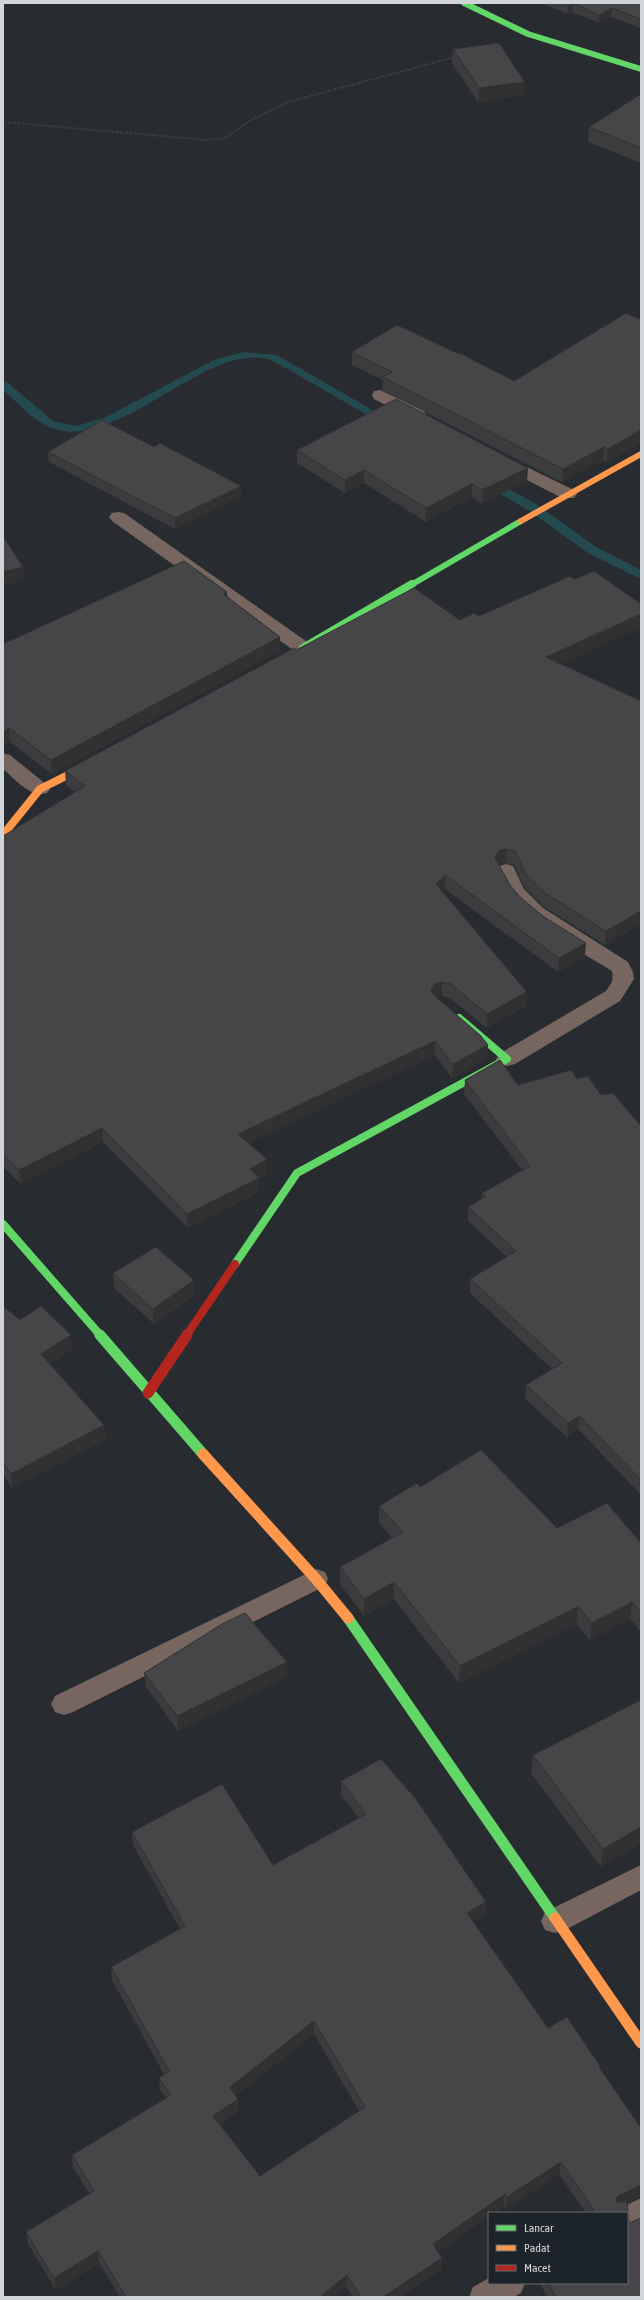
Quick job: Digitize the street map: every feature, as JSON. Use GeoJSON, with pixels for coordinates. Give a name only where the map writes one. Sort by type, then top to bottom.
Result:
{"type":"FeatureCollection","features":[{"type":"Feature","properties":{"kind":"street"},"geometry":{"type":"LineString","coordinates":[[464,3],[528,34],[641,69]]}},
{"type":"Feature","properties":{"kind":"street"},"geometry":{"type":"LineString","coordinates":[[380,395],[436,425]]}},
{"type":"Feature","properties":{"kind":"street"},"geometry":{"type":"LineString","coordinates":[[484,450],[563,497]]}},
{"type":"Feature","properties":{"kind":"street"},"geometry":{"type":"LineString","coordinates":[[118,517],[300,650],[512,526],[641,454]]}},
{"type":"Feature","properties":{"kind":"street"},"geometry":{"type":"LineString","coordinates":[[3,835],[40,789],[104,757]]}},
{"type":"Feature","properties":{"kind":"street"},"geometry":{"type":"LineString","coordinates":[[3,759],[40,789]]}},
{"type":"Feature","properties":{"kind":"street"},"geometry":{"type":"LineString","coordinates":[[148,1393],[297,1173],[507,1059],[613,996],[623,984],[625,975],[621,967],[528,906],[516,893],[506,871]]}},
{"type":"Feature","properties":{"kind":"street"},"geometry":{"type":"LineString","coordinates":[[454,1014],[507,1059]]}},
{"type":"Feature","properties":{"kind":"street"},"geometry":{"type":"LineString","coordinates":[[3,1224],[148,1393],[316,1579],[355,1628],[555,1921],[641,2043]]}},
{"type":"Feature","properties":{"kind":"street"},"geometry":{"type":"LineString","coordinates":[[64,1704],[316,1579]]}},
{"type":"Feature","properties":{"kind":"street"},"geometry":{"type":"LineString","coordinates":[[555,1921],[641,1877]]}},
{"type":"Feature","properties":{"kind":"street"},"geometry":{"type":"LineString","coordinates":[[628,2219],[641,2212]]}},
{"type":"Feature","properties":{"kind":"street"},"geometry":{"type":"LineString","coordinates":[[484,2297],[508,2284]]}},
{"type":"Feature","properties":{"kind":"path"},"geometry":{"type":"LineString","coordinates":[[3,122],[207,140],[226,138],[249,121],[288,102],[461,55]]}},
{"type":"Feature","properties":{"kind":"building"},"geometry":{"type":"Polygon","coordinates":[[[561,3],[573,3],[568,6],[561,3]]]}},
{"type":"Feature","properties":{"kind":"building"},"geometry":{"type":"Polygon","coordinates":[[[573,3],[641,3],[641,19],[612,8],[599,15],[573,3]]]}},
{"type":"Feature","properties":{"kind":"building"},"geometry":{"type":"Polygon","coordinates":[[[499,43],[525,82],[479,88],[453,49],[499,43]]]}},
{"type":"Feature","properties":{"kind":"building"},"geometry":{"type":"Polygon","coordinates":[[[641,94],[641,148],[589,127],[641,94]]]}},
{"type":"Feature","properties":{"kind":"building"},"geometry":{"type":"Polygon","coordinates":[[[626,313],[639,319],[641,318],[641,430],[608,449],[604,447],[563,469],[383,377],[392,372],[352,352],[397,325],[459,354],[460,353],[514,381],[626,313]]]}},
{"type":"Feature","properties":{"kind":"building"},"geometry":{"type":"Polygon","coordinates":[[[396,399],[528,468],[482,490],[472,484],[426,508],[364,470],[345,480],[297,450],[396,399]]]}},
{"type":"Feature","properties":{"kind":"building"},"geometry":{"type":"Polygon","coordinates":[[[102,420],[154,447],[160,443],[241,486],[175,518],[48,452],[102,420]]]}},
{"type":"Feature","properties":{"kind":"building"},"geometry":{"type":"Polygon","coordinates":[[[3,536],[23,567],[3,572],[3,536]]]}},
{"type":"Feature","properties":{"kind":"building"},"geometry":{"type":"Polygon","coordinates":[[[184,561],[227,592],[223,594],[280,637],[51,760],[9,728],[3,732],[3,644],[184,561]]]}},
{"type":"Feature","properties":{"kind":"building"},"geometry":{"type":"Polygon","coordinates":[[[594,571],[641,604],[641,614],[546,657],[641,701],[641,911],[606,931],[545,893],[526,874],[515,851],[506,849],[498,851],[495,858],[510,885],[520,897],[544,917],[586,943],[559,958],[445,875],[436,884],[527,992],[487,1014],[451,984],[442,982],[434,984],[431,991],[435,996],[480,1035],[488,1045],[453,1064],[435,1041],[238,1134],[267,1159],[250,1169],[259,1178],[187,1214],[102,1128],[19,1170],[3,1155],[3,836],[85,786],[65,771],[294,648],[296,650],[414,588],[460,620],[474,613],[479,616],[570,576],[575,579],[594,571]]]}},
{"type":"Feature","properties":{"kind":"building"},"geometry":{"type":"Polygon","coordinates":[[[500,1060],[518,1085],[571,1070],[577,1079],[588,1076],[601,1095],[613,1093],[641,1126],[641,1480],[580,1416],[568,1423],[526,1385],[562,1363],[470,1279],[516,1251],[468,1207],[486,1196],[482,1193],[530,1166],[465,1080],[500,1060]]]}},
{"type":"Feature","properties":{"kind":"building"},"geometry":{"type":"Polygon","coordinates":[[[156,1247],[194,1280],[153,1309],[113,1273],[156,1247]]]}},
{"type":"Feature","properties":{"kind":"building"},"geometry":{"type":"Polygon","coordinates":[[[3,1306],[20,1320],[41,1306],[71,1335],[41,1354],[104,1425],[11,1474],[3,1462],[3,1306]]]}},
{"type":"Feature","properties":{"kind":"building"},"geometry":{"type":"Polygon","coordinates":[[[481,1450],[557,1528],[607,1503],[641,1543],[641,1613],[632,1602],[592,1623],[578,1607],[460,1666],[394,1582],[364,1599],[340,1567],[403,1532],[379,1506],[417,1483],[420,1487],[481,1450]]]}},
{"type":"Feature","properties":{"kind":"building"},"geometry":{"type":"Polygon","coordinates":[[[245,1613],[287,1662],[177,1716],[144,1673],[222,1624],[245,1613]]]}},
{"type":"Feature","properties":{"kind":"building"},"geometry":{"type":"Polygon","coordinates":[[[641,1700],[641,1827],[603,1849],[533,1755],[641,1700]]]}},
{"type":"Feature","properties":{"kind":"building"},"geometry":{"type":"Polygon","coordinates":[[[381,1759],[416,1799],[486,1902],[467,1913],[548,2028],[567,2017],[641,2128],[641,2185],[618,2196],[616,2200],[617,2202],[627,2202],[628,2212],[595,2212],[561,2162],[507,2197],[505,2194],[433,2244],[442,2258],[383,2297],[361,2297],[347,2275],[320,2297],[126,2297],[98,2251],[54,2278],[26,2232],[94,2191],[72,2155],[171,2095],[159,2078],[169,2071],[111,1967],[185,1926],[132,1832],[222,1784],[273,1865],[366,1814],[341,1781],[381,1759]],[[314,2021],[230,2087],[238,2099],[213,2116],[260,2176],[365,2107],[314,2021]]]}},
{"type":"Feature","properties":{"kind":"building"},"geometry":{"type":"Polygon","coordinates":[[[628,2212],[629,2223],[641,2218],[641,2297],[556,2297],[549,2284],[628,2284],[628,2212]]]}},
{"type":"Feature","properties":{"kind":"waterway"},"geometry":{"type":"LineString","coordinates":[[3,384],[49,423],[76,430],[108,420],[218,362],[243,355],[260,355],[273,357],[387,422]]}},
{"type":"Feature","properties":{"kind":"waterway"},"geometry":{"type":"LineString","coordinates":[[489,482],[532,507],[592,550],[641,575]]}},
{"type":"Feature","properties":{"kind":"traffic: fast"},"geometry":{"type":"LineString","coordinates":[[464,3],[528,34],[641,69]]}},
{"type":"Feature","properties":{"kind":"traffic: fast"},"geometry":{"type":"LineString","coordinates":[[303,648],[521,521]]}},
{"type":"Feature","properties":{"kind":"traffic: fast"},"geometry":{"type":"LineString","coordinates":[[235,1264],[297,1173],[507,1059],[459,1018]]}},
{"type":"Feature","properties":{"kind":"traffic: fast"},"geometry":{"type":"LineString","coordinates":[[3,1224],[203,1454]]}},
{"type":"Feature","properties":{"kind":"traffic: fast"},"geometry":{"type":"LineString","coordinates":[[348,1618],[555,1918]]}},
{"type":"Feature","properties":{"kind":"traffic: slow"},"geometry":{"type":"LineString","coordinates":[[521,521],[641,454]]}},
{"type":"Feature","properties":{"kind":"traffic: slow"},"geometry":{"type":"LineString","coordinates":[[3,835],[40,789],[92,763]]}},
{"type":"Feature","properties":{"kind":"traffic: slow"},"geometry":{"type":"LineString","coordinates":[[203,1454],[316,1579],[348,1618]]}},
{"type":"Feature","properties":{"kind":"traffic: slow"},"geometry":{"type":"LineString","coordinates":[[555,1918],[641,2043]]}},
{"type":"Feature","properties":{"kind":"traffic: jam"},"geometry":{"type":"LineString","coordinates":[[148,1393],[235,1264]]}}]}
